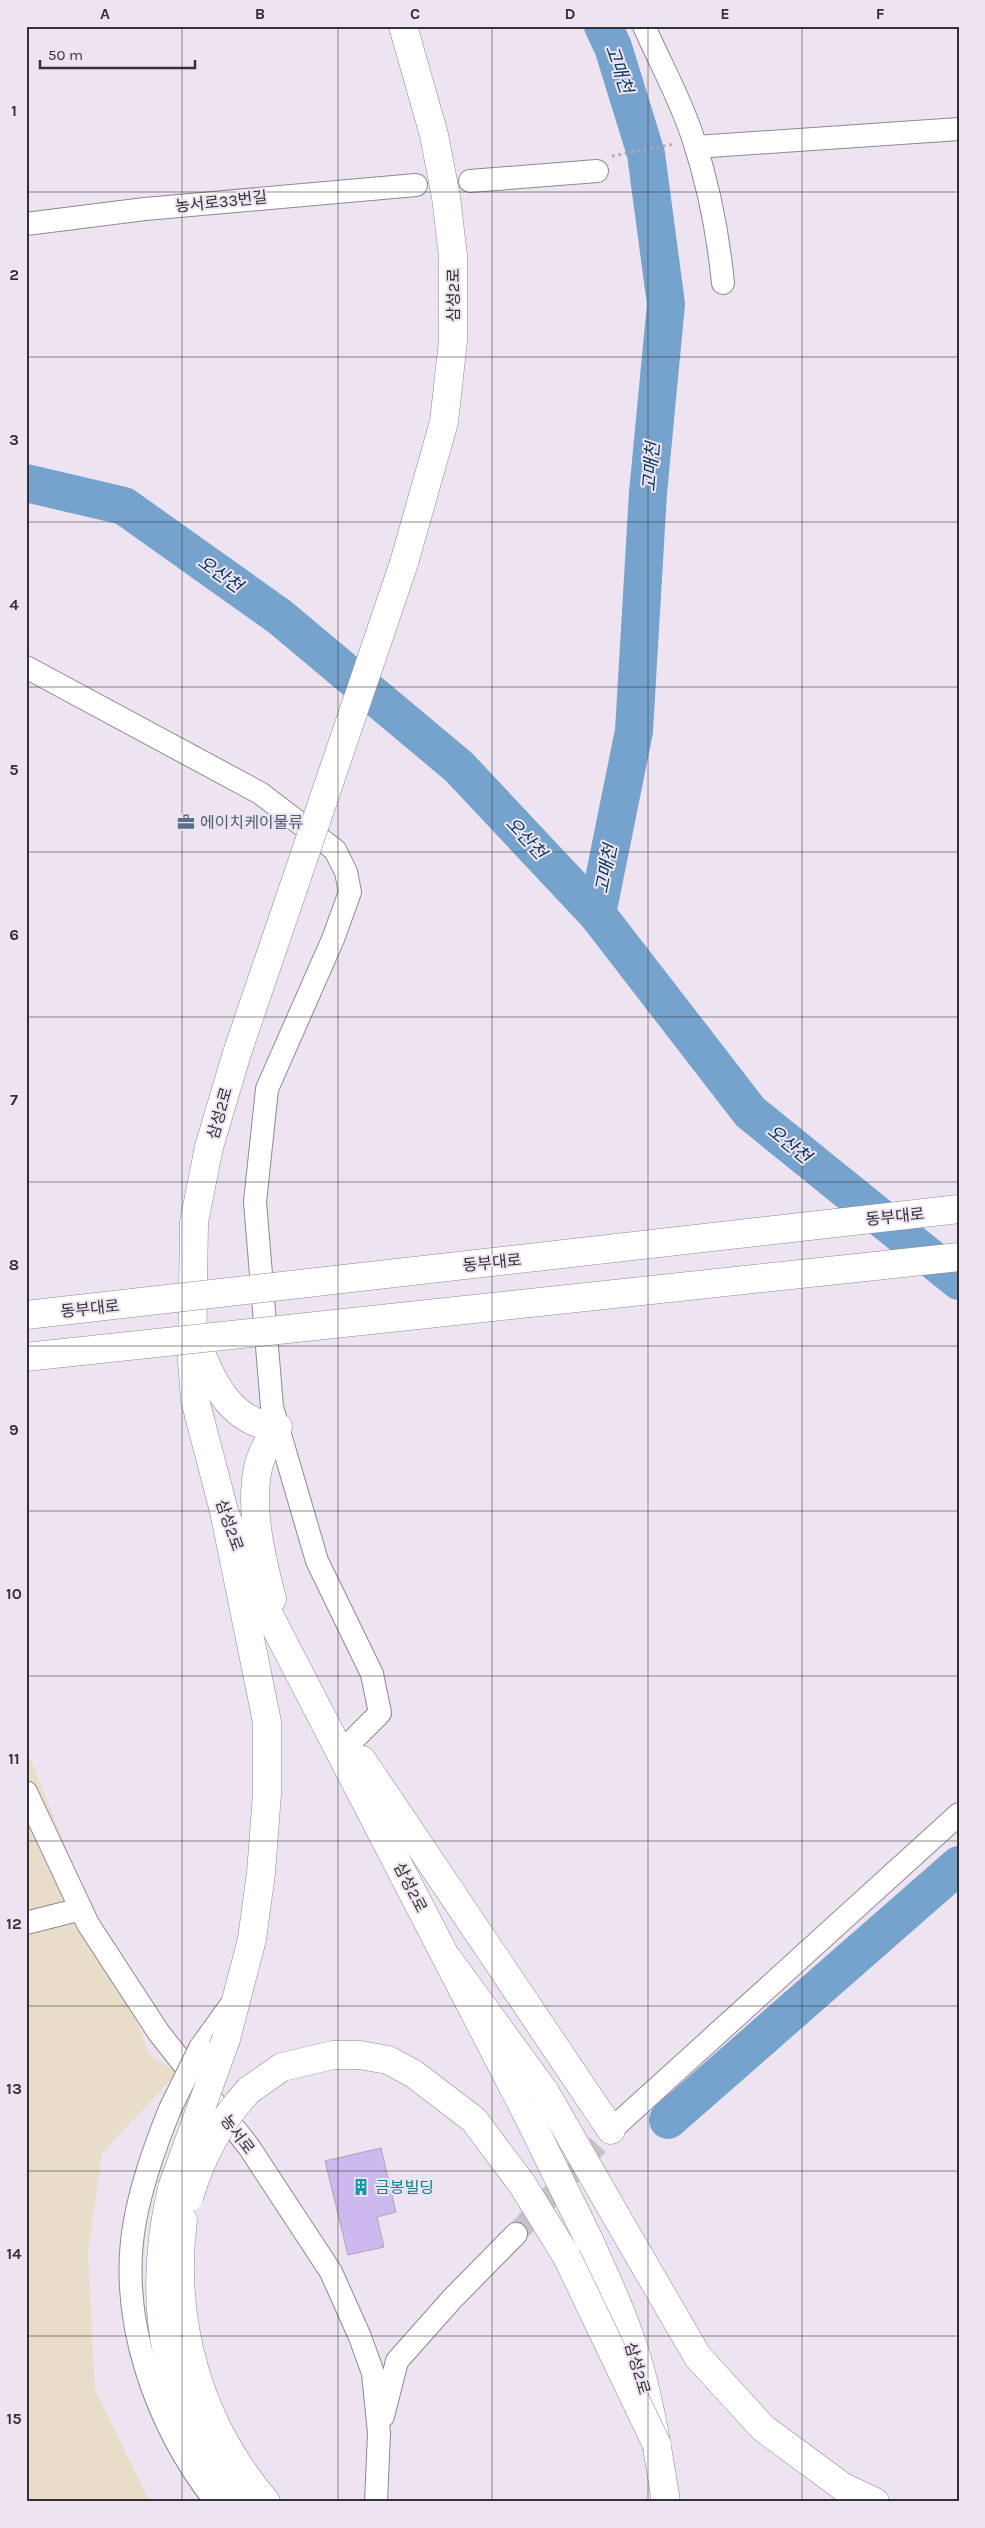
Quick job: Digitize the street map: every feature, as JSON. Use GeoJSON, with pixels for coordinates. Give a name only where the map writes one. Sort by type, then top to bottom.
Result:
{"type":"FeatureCollection","features":[{"type":"Feature","properties":{"kind":"main road"},"geometry":{"type":"LineString","coordinates":[[389,26],[434,136]]}},
{"type":"Feature","properties":{"kind":"main road","name":"삼성2로"},"geometry":{"type":"LineString","coordinates":[[403,26],[434,136],[446,197],[453,256],[453,341],[444,422],[404,563],[237,1053],[209,1147],[194,1222],[193,1330],[195,1400],[224,1511],[249,1576],[448,1958],[590,2240],[618,2306],[640,2368],[657,2445],[666,2502]]}},
{"type":"Feature","properties":{"kind":"main road"},"geometry":{"type":"LineString","coordinates":[[413,26],[434,136]]}},
{"type":"Feature","properties":{"kind":"main road","name":"동부대로"},"geometry":{"type":"LineString","coordinates":[[26,1315],[959,1209]]}},
{"type":"Feature","properties":{"kind":"main road"},"geometry":{"type":"LineString","coordinates":[[26,1357],[959,1257]]}},
{"type":"Feature","properties":{"kind":"main road"},"geometry":{"type":"LineString","coordinates":[[193,1330],[208,1370],[227,1401],[244,1418],[266,1426],[278,1427],[267,1443],[258,1467],[255,1493],[259,1535],[268,1584],[284,1645],[611,2130]]}},
{"type":"Feature","properties":{"kind":"main road"},"geometry":{"type":"LineString","coordinates":[[224,1511],[267,1722],[267,1794],[261,1874],[252,1940],[240,1993],[180,2194],[179,2273],[184,2329],[191,2360],[211,2417],[228,2450],[246,2478],[266,2502]]}},
{"type":"Feature","properties":{"kind":"main road"},"geometry":{"type":"LineString","coordinates":[[448,1958],[545,2092],[698,2357],[763,2428],[843,2487],[875,2502]]}},
{"type":"Feature","properties":{"kind":"main road"},"geometry":{"type":"LineString","coordinates":[[237,2502],[212,2467],[191,2427],[168,2360],[160,2294],[160,2257],[164,2223],[208,2145],[226,2117],[249,2090],[282,2067],[333,2055],[360,2055],[388,2060],[414,2074],[474,2120],[522,2184],[567,2257],[657,2445]]}},
{"type":"Feature","properties":{"kind":"street"},"geometry":{"type":"LineString","coordinates":[[644,26],[696,148],[712,205],[722,283]]}},
{"type":"Feature","properties":{"kind":"street"},"geometry":{"type":"LineString","coordinates":[[696,148],[959,129]]}},
{"type":"Feature","properties":{"kind":"street"},"geometry":{"type":"LineString","coordinates":[[470,181],[597,171]]}},
{"type":"Feature","properties":{"kind":"street","name":"농서로33번길"},"geometry":{"type":"LineString","coordinates":[[26,224],[154,208],[416,185]]}},
{"type":"Feature","properties":{"kind":"street"},"geometry":{"type":"LineString","coordinates":[[26,667],[260,793],[335,850],[346,872],[350,892],[333,939],[267,1089],[255,1202],[272,1407],[317,1561],[372,1674],[380,1713],[350,1743]]}},
{"type":"Feature","properties":{"kind":"street","name":"농서로"},"geometry":{"type":"LineString","coordinates":[[26,1792],[81,1910],[159,2033],[249,2148],[325,2264],[360,2337],[373,2373],[379,2433],[376,2502]]}},
{"type":"Feature","properties":{"kind":"street"},"geometry":{"type":"LineString","coordinates":[[611,2130],[959,1814]]}},
{"type":"Feature","properties":{"kind":"street"},"geometry":{"type":"LineString","coordinates":[[26,1923],[81,1910]]}},
{"type":"Feature","properties":{"kind":"street"},"geometry":{"type":"LineString","coordinates":[[216,2502],[192,2472],[171,2432],[149,2381],[132,2298],[130,2262],[134,2222],[150,2158],[170,2109],[200,2048],[240,1993]]}},
{"type":"Feature","properties":{"kind":"street"},"geometry":{"type":"LineString","coordinates":[[379,2433],[397,2361],[452,2299],[516,2234]]}},
{"type":"Feature","properties":{"kind":"street"},"geometry":{"type":"LineString","coordinates":[[360,2337],[397,2361]]}},
{"type":"Feature","properties":{"kind":"path"},"geometry":{"type":"LineString","coordinates":[[597,171],[603,158],[675,144],[696,148]]}},
{"type":"Feature","properties":{"kind":"shaded area"},"geometry":{"type":"Polygon","coordinates":[[[26,1749],[150,2055],[177,2073],[102,2153],[88,2252],[95,2390],[150,2502],[26,2502],[26,1749]]]}},
{"type":"Feature","properties":{"kind":"building","name":"금봉빌딩"},"geometry":{"type":"Polygon","coordinates":[[[381,2148],[396,2212],[377,2217],[384,2247],[348,2255],[325,2161],[381,2148]]]}},
{"type":"Feature","properties":{"kind":"waterway","name":"고매천"},"geometry":{"type":"LineString","coordinates":[[597,914],[634,731],[648,493],[666,304],[646,154],[613,47],[603,26]]}},
{"type":"Feature","properties":{"kind":"waterway","name":"오산천"},"geometry":{"type":"LineString","coordinates":[[26,483],[124,506],[280,617],[459,767],[597,914],[750,1112],[959,1281]]}},
{"type":"Feature","properties":{"kind":"waterway"},"geometry":{"type":"LineString","coordinates":[[668,2120],[959,1865]]}},
{"type":"Feature","properties":{"kind":"tunnel"},"geometry":{"type":"LineString","coordinates":[[516,2234],[611,2130]]}},
{"type":"Feature","properties":{"kind":"place","name":"에이치케이물류"},"geometry":{"type":"Point","coordinates":[186,822]}},
{"type":"Feature","properties":{"kind":"place","name":"금봉빌딩"},"geometry":{"type":"Point","coordinates":[361,2187]}}]}
